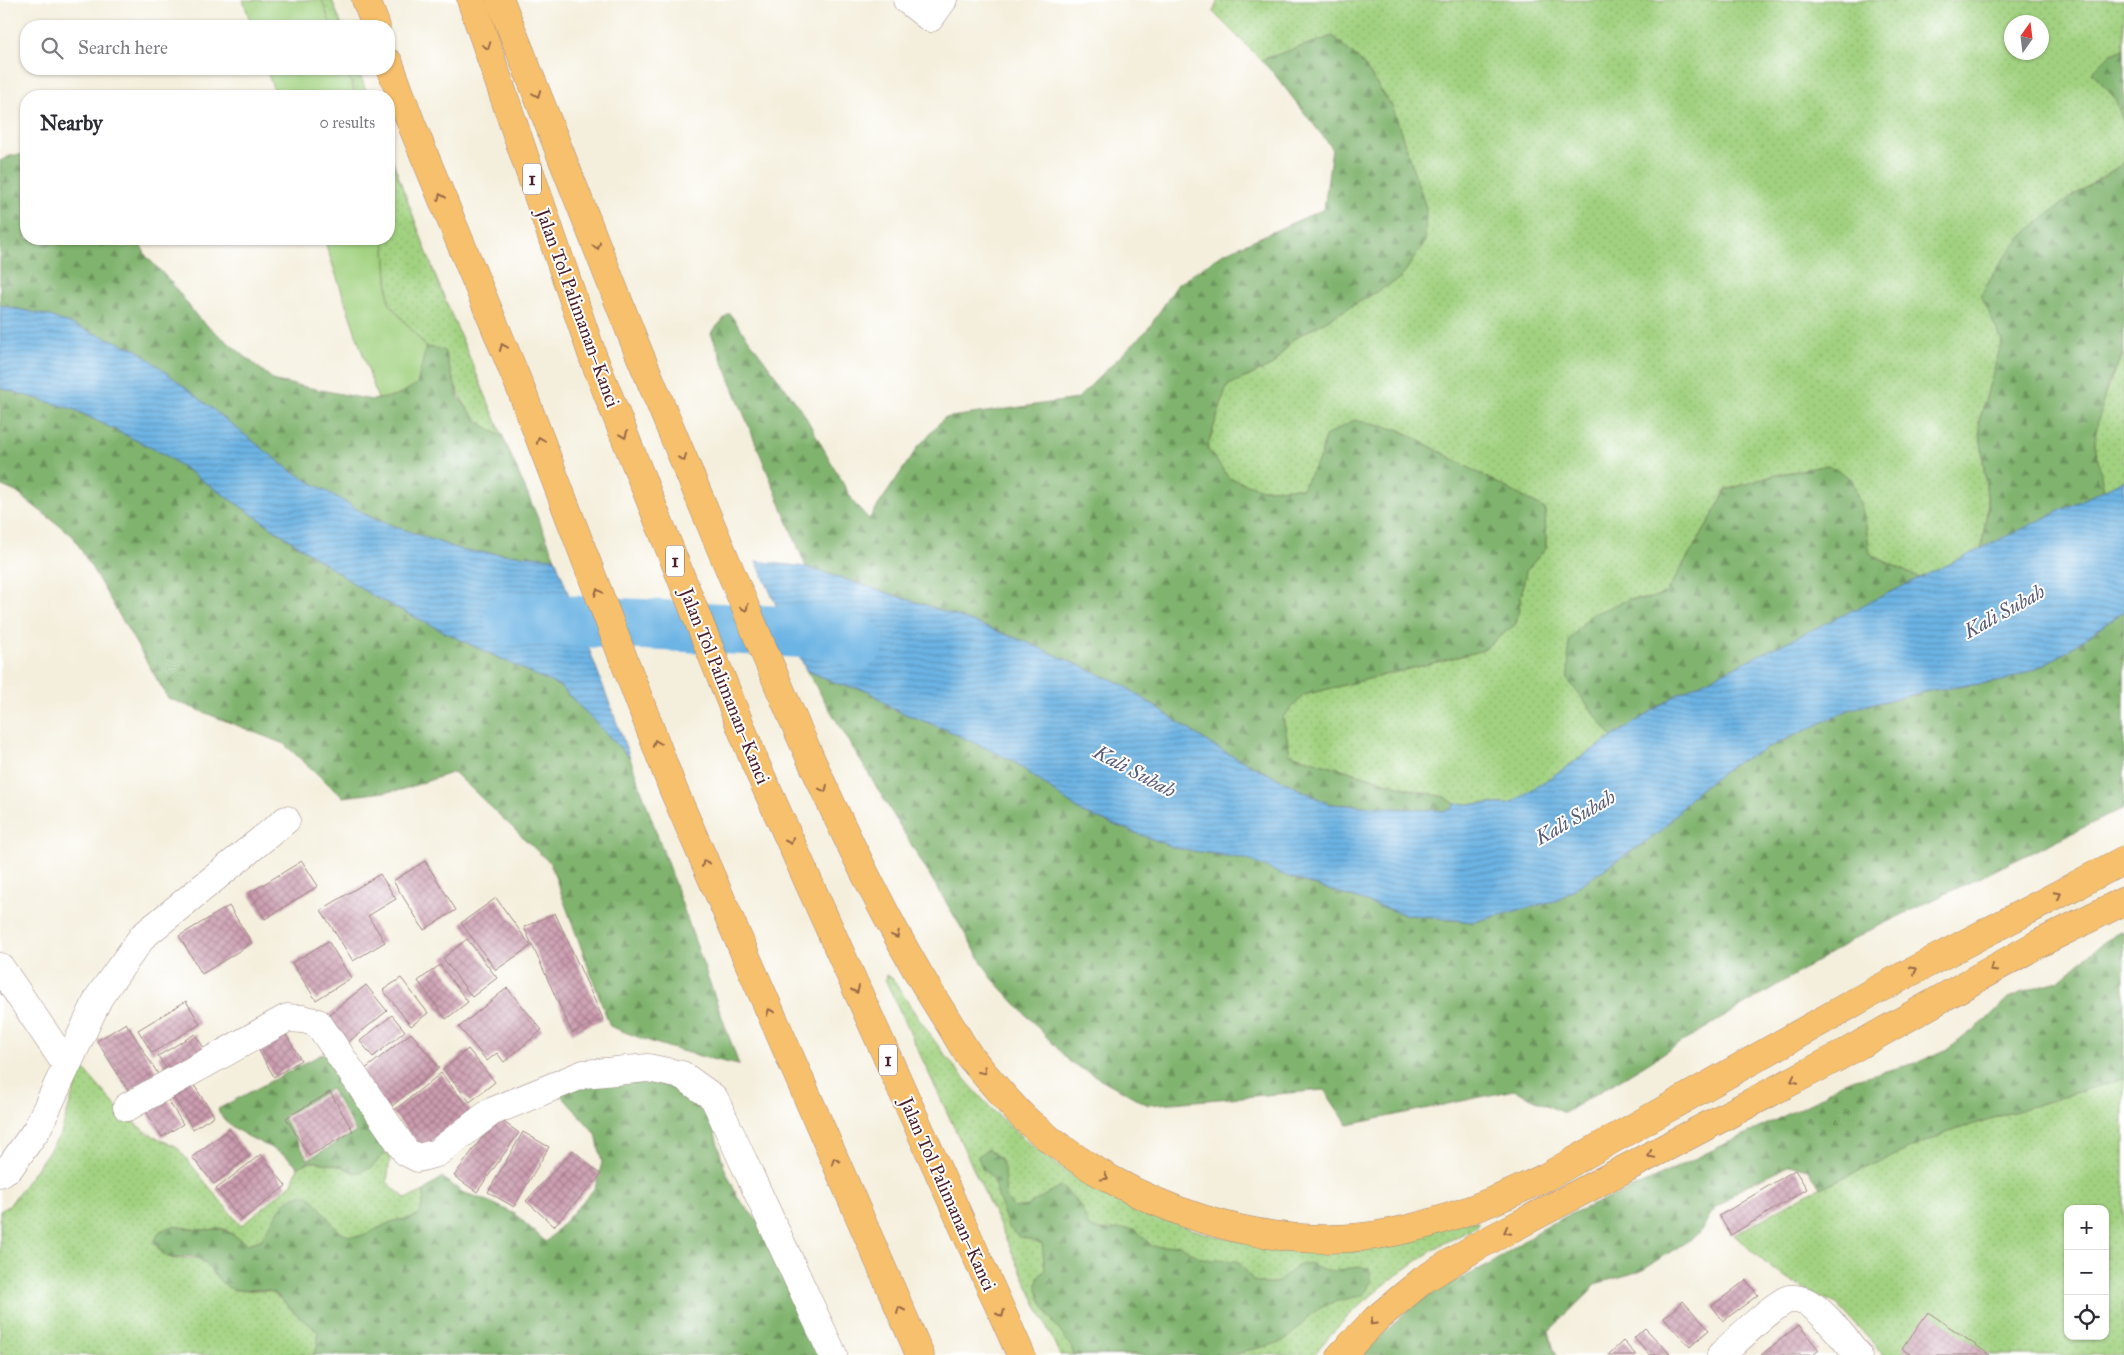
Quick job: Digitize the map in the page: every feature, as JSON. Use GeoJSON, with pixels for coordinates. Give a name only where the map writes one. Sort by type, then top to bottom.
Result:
{"type":"FeatureCollection","features":[{"type":"Feature","properties":{"kind":"highway"},"geometry":{"type":"LineString","coordinates":[[366,0],[374,20]]}},
{"type":"Feature","properties":{"kind":"highway","name":"Jalan Tol Palimanan–Kanci"},"geometry":{"type":"LineString","coordinates":[[471,0],[593,357],[756,765],[1020,1355]]}},
{"type":"Feature","properties":{"kind":"highway"},"geometry":{"type":"LineString","coordinates":[[500,0],[637,348],[803,745],[864,875],[918,976],[970,1056],[1029,1123],[1098,1172],[1165,1207],[1208,1222],[1306,1238],[1352,1238],[1392,1233],[1448,1218],[1508,1196],[1546,1177],[1871,993],[2124,860]]}},
{"type":"Feature","properties":{"kind":"highway"},"geometry":{"type":"LineString","coordinates":[[393,75],[411,123],[522,392],[673,789],[920,1355]]}},
{"type":"Feature","properties":{"kind":"highway"},"geometry":{"type":"LineString","coordinates":[[1341,1355],[1376,1319],[1423,1280],[1476,1247],[1838,1057],[2036,945],[2124,901]]}},
{"type":"Feature","properties":{"kind":"street"},"geometry":{"type":"LineString","coordinates":[[907,0],[930,18],[943,0]]}},
{"type":"Feature","properties":{"kind":"street"},"geometry":{"type":"LineString","coordinates":[[0,1173],[10,1167],[37,1129],[99,997],[143,936],[286,820]]}},
{"type":"Feature","properties":{"kind":"street"},"geometry":{"type":"LineString","coordinates":[[0,968],[66,1064]]}},
{"type":"Feature","properties":{"kind":"street"},"geometry":{"type":"LineString","coordinates":[[128,1107],[287,1018],[303,1019],[318,1023],[406,1152],[418,1158],[437,1153],[491,1112],[584,1074],[648,1068],[682,1075],[714,1098],[833,1355]]}},
{"type":"Feature","properties":{"kind":"street"},"geometry":{"type":"LineString","coordinates":[[1721,1355],[1788,1299],[1795,1299],[1809,1304],[1818,1310],[1858,1355]]}},
{"type":"Feature","properties":{"kind":"green space"},"geometry":{"type":"Polygon","coordinates":[[[243,0],[322,0],[329,20],[250,20],[243,0]]]}},
{"type":"Feature","properties":{"kind":"green space"},"geometry":{"type":"Polygon","coordinates":[[[322,0],[332,0],[340,20],[329,20],[322,0]]]}},
{"type":"Feature","properties":{"kind":"green space"},"geometry":{"type":"Polygon","coordinates":[[[1218,0],[2124,0],[2124,49],[2108,56],[2092,72],[2115,98],[2124,125],[2124,163],[2056,208],[2025,234],[1996,268],[1982,295],[2002,341],[1979,422],[1988,505],[1981,549],[1921,579],[1870,554],[1865,519],[1828,465],[1776,475],[1726,490],[1708,524],[1666,593],[1648,599],[1629,599],[1602,724],[1612,737],[1510,804],[1455,804],[1445,797],[1413,790],[1290,754],[1283,717],[1304,695],[1481,651],[1516,624],[1526,571],[1546,548],[1545,509],[1400,430],[1325,436],[1321,456],[1302,488],[1262,489],[1229,478],[1207,448],[1227,386],[1273,365],[1292,340],[1401,278],[1426,208],[1393,108],[1364,65],[1333,36],[1261,60],[1213,12],[1218,0]]]}},
{"type":"Feature","properties":{"kind":"green space"},"geometry":{"type":"Polygon","coordinates":[[[1333,36],[1364,65],[1393,108],[1426,208],[1425,242],[1401,278],[1292,340],[1273,365],[1227,386],[1207,448],[1229,478],[1262,489],[1302,488],[1321,456],[1325,436],[1354,420],[1400,430],[1545,509],[1546,548],[1526,571],[1516,624],[1481,651],[1304,695],[1283,717],[1290,754],[1413,790],[1445,797],[1455,804],[1452,809],[1444,811],[1329,804],[1215,747],[1122,684],[1024,641],[929,606],[806,567],[711,333],[729,313],[803,412],[854,503],[869,519],[918,447],[944,418],[1077,399],[1148,329],[1178,284],[1222,254],[1324,209],[1332,148],[1261,60],[1333,36]]]}},
{"type":"Feature","properties":{"kind":"green space"},"geometry":{"type":"Polygon","coordinates":[[[2124,49],[2124,125],[2115,98],[2092,72],[2108,56],[2124,49]]]}},
{"type":"Feature","properties":{"kind":"green space"},"geometry":{"type":"Polygon","coordinates":[[[268,75],[348,75],[354,90],[274,90],[268,75]]]}},
{"type":"Feature","properties":{"kind":"green space"},"geometry":{"type":"Polygon","coordinates":[[[348,75],[360,75],[366,90],[354,90],[348,75]]]}},
{"type":"Feature","properties":{"kind":"green space"},"geometry":{"type":"Polygon","coordinates":[[[12,155],[20,155],[20,245],[141,245],[146,256],[171,282],[198,318],[275,381],[372,400],[396,396],[417,384],[426,347],[444,350],[459,398],[478,422],[503,437],[555,558],[464,551],[374,519],[287,468],[50,316],[0,305],[0,161],[12,155]]]}},
{"type":"Feature","properties":{"kind":"green space"},"geometry":{"type":"Polygon","coordinates":[[[2124,163],[2124,352],[2107,386],[2096,430],[2095,444],[2104,490],[1981,549],[1988,505],[1979,422],[2002,341],[1981,295],[1999,265],[2025,234],[2056,208],[2124,163]]]}},
{"type":"Feature","properties":{"kind":"green space"},"geometry":{"type":"Polygon","coordinates":[[[395,167],[437,280],[503,437],[489,429],[469,411],[457,390],[444,350],[426,347],[389,303],[384,245],[395,245],[395,167]]]}},
{"type":"Feature","properties":{"kind":"green space"},"geometry":{"type":"Polygon","coordinates":[[[326,245],[384,245],[389,303],[426,347],[417,384],[396,396],[378,399],[326,245]]]}},
{"type":"Feature","properties":{"kind":"green space"},"geometry":{"type":"Polygon","coordinates":[[[2124,352],[2124,480],[2104,490],[2096,455],[2095,433],[2104,397],[2124,352]]]}},
{"type":"Feature","properties":{"kind":"green space"},"geometry":{"type":"Polygon","coordinates":[[[0,388],[73,409],[162,453],[371,595],[561,687],[630,758],[739,1065],[674,1049],[610,1026],[550,863],[454,772],[401,790],[343,797],[284,744],[168,698],[73,536],[16,492],[0,485],[0,388]]]}},
{"type":"Feature","properties":{"kind":"green space"},"geometry":{"type":"Polygon","coordinates":[[[1828,465],[1852,479],[1865,519],[1870,554],[1921,579],[1678,694],[1612,737],[1568,680],[1569,640],[1591,615],[1629,599],[1648,599],[1666,593],[1708,524],[1726,490],[1776,475],[1828,465]]]}},
{"type":"Feature","properties":{"kind":"green space"},"geometry":{"type":"Polygon","coordinates":[[[2124,611],[2124,808],[1864,933],[1564,1113],[1514,1090],[1348,1125],[1324,1090],[1148,1105],[1070,1062],[991,977],[806,670],[841,685],[867,690],[895,710],[947,730],[1013,761],[1083,813],[1176,848],[1246,859],[1286,876],[1404,914],[1473,922],[1558,900],[1660,832],[1697,791],[1738,762],[1851,709],[1933,690],[2003,681],[2033,670],[2063,654],[2124,611]]]}},
{"type":"Feature","properties":{"kind":"green space"},"geometry":{"type":"Polygon","coordinates":[[[2124,932],[2124,1078],[1948,1132],[1820,1188],[1809,1169],[1790,1165],[1741,1188],[1712,1212],[1699,1234],[1638,1272],[1598,1283],[1549,1331],[1557,1355],[1362,1355],[1409,1308],[1430,1293],[1490,1264],[1545,1227],[1568,1215],[1642,1184],[1813,1102],[1840,1083],[1916,1063],[1948,1049],[1985,1021],[2009,998],[2033,988],[2058,981],[2104,942],[2124,932]]]}},
{"type":"Feature","properties":{"kind":"green space"},"geometry":{"type":"Polygon","coordinates":[[[886,975],[892,978],[946,1056],[1007,1123],[1040,1152],[1077,1178],[1118,1200],[1190,1228],[1219,1237],[1237,1240],[1474,1221],[1478,1222],[1478,1225],[1441,1245],[1389,1281],[1357,1308],[1314,1355],[1060,1355],[885,979],[886,975]]]}},
{"type":"Feature","properties":{"kind":"green space"},"geometry":{"type":"Polygon","coordinates":[[[324,1053],[391,1151],[382,1156],[371,1168],[355,1173],[340,1166],[311,1161],[298,1167],[280,1152],[232,1126],[223,1118],[218,1109],[324,1053]],[[331,1089],[283,1117],[308,1159],[356,1132],[331,1089]]]}},
{"type":"Feature","properties":{"kind":"green space"},"geometry":{"type":"Polygon","coordinates":[[[81,1066],[123,1113],[147,1132],[176,1146],[241,1226],[292,1183],[298,1167],[313,1162],[326,1162],[355,1173],[371,1168],[382,1156],[391,1151],[387,1182],[406,1199],[424,1191],[419,1212],[412,1218],[392,1222],[357,1237],[348,1236],[340,1232],[311,1199],[303,1195],[268,1230],[261,1240],[247,1244],[224,1229],[198,1230],[173,1226],[155,1242],[162,1253],[173,1259],[197,1258],[208,1264],[214,1275],[234,1290],[271,1291],[319,1332],[318,1344],[314,1355],[0,1355],[0,1211],[9,1206],[61,1134],[81,1066]]]}},
{"type":"Feature","properties":{"kind":"green space"},"geometry":{"type":"Polygon","coordinates":[[[2124,1078],[2124,1355],[1884,1355],[1837,1304],[1809,1292],[1771,1268],[1734,1235],[1806,1194],[1948,1132],[2124,1078]]]}},
{"type":"Feature","properties":{"kind":"green space"},"geometry":{"type":"Polygon","coordinates":[[[656,1082],[688,1094],[711,1119],[724,1167],[738,1198],[762,1226],[821,1355],[314,1355],[318,1344],[318,1332],[277,1295],[268,1291],[238,1290],[227,1287],[205,1262],[188,1256],[173,1258],[167,1256],[154,1242],[160,1231],[173,1226],[198,1230],[224,1229],[247,1244],[261,1240],[283,1205],[296,1196],[304,1195],[314,1200],[339,1231],[351,1236],[365,1235],[391,1222],[416,1216],[422,1208],[424,1191],[442,1177],[462,1192],[488,1201],[515,1214],[546,1242],[595,1188],[602,1163],[596,1134],[559,1093],[595,1084],[656,1082]]]}},
{"type":"Feature","properties":{"kind":"green space"},"geometry":{"type":"Polygon","coordinates":[[[988,1149],[999,1157],[1004,1168],[1006,1198],[1014,1208],[1027,1206],[1060,1186],[1078,1203],[1084,1213],[1088,1226],[1094,1229],[1135,1229],[1152,1246],[1165,1247],[1178,1244],[1199,1257],[1212,1260],[1238,1261],[1254,1281],[1266,1284],[1278,1282],[1297,1266],[1309,1263],[1319,1268],[1333,1271],[1360,1267],[1369,1268],[1372,1280],[1364,1295],[1324,1306],[1314,1312],[1286,1339],[1269,1346],[1235,1355],[1074,1355],[1071,1347],[1048,1314],[1039,1295],[1038,1279],[1045,1270],[1042,1244],[1018,1236],[1008,1227],[992,1177],[982,1169],[978,1156],[988,1149]]]}},
{"type":"Feature","properties":{"kind":"water"},"geometry":{"type":"Polygon","coordinates":[[[0,305],[50,316],[138,350],[287,468],[374,519],[464,551],[555,558],[630,758],[561,687],[371,595],[162,453],[73,409],[0,388],[0,305]]]}},
{"type":"Feature","properties":{"kind":"water","name":"Kali Subah"},"geometry":{"type":"Polygon","coordinates":[[[2124,480],[2124,611],[2063,654],[2033,670],[2003,681],[1933,690],[1851,709],[1738,762],[1697,791],[1660,832],[1558,900],[1473,922],[1404,914],[1286,876],[1246,859],[1176,848],[1083,813],[1013,761],[947,730],[895,710],[867,690],[841,685],[806,670],[756,561],[806,567],[929,606],[1024,641],[1122,684],[1215,747],[1329,804],[1444,811],[1452,809],[1455,804],[1510,804],[1678,694],[2124,480]]]}},
{"type":"Feature","properties":{"kind":"building"},"geometry":{"type":"Polygon","coordinates":[[[302,861],[318,886],[265,919],[249,893],[302,861]]]}},
{"type":"Feature","properties":{"kind":"building"},"geometry":{"type":"Polygon","coordinates":[[[425,861],[456,910],[424,930],[393,881],[425,861]]]}},
{"type":"Feature","properties":{"kind":"building"},"geometry":{"type":"Polygon","coordinates":[[[380,874],[396,899],[368,916],[385,942],[353,961],[321,910],[380,874]]]}},
{"type":"Feature","properties":{"kind":"building"},"geometry":{"type":"Polygon","coordinates":[[[496,898],[531,946],[496,970],[461,923],[496,898]]]}},
{"type":"Feature","properties":{"kind":"building"},"geometry":{"type":"Polygon","coordinates":[[[229,906],[252,943],[202,974],[179,936],[229,906]]]}},
{"type":"Feature","properties":{"kind":"building"},"geometry":{"type":"Polygon","coordinates":[[[555,913],[603,1019],[572,1033],[524,927],[555,913]]]}},
{"type":"Feature","properties":{"kind":"building"},"geometry":{"type":"Polygon","coordinates":[[[467,939],[497,978],[472,997],[443,958],[467,939]]]}},
{"type":"Feature","properties":{"kind":"building"},"geometry":{"type":"Polygon","coordinates":[[[328,941],[351,978],[316,1000],[292,963],[328,941]]]}},
{"type":"Feature","properties":{"kind":"building"},"geometry":{"type":"Polygon","coordinates":[[[440,965],[468,1002],[446,1019],[418,981],[440,965]]]}},
{"type":"Feature","properties":{"kind":"building"},"geometry":{"type":"Polygon","coordinates":[[[401,978],[428,1013],[411,1026],[383,990],[401,978]]]}},
{"type":"Feature","properties":{"kind":"building"},"geometry":{"type":"Polygon","coordinates":[[[366,985],[387,1011],[346,1044],[325,1017],[366,985]]]}},
{"type":"Feature","properties":{"kind":"building"},"geometry":{"type":"Polygon","coordinates":[[[507,988],[542,1030],[504,1062],[497,1053],[487,1061],[459,1027],[507,988]]]}},
{"type":"Feature","properties":{"kind":"building"},"geometry":{"type":"Polygon","coordinates":[[[186,1001],[200,1024],[152,1053],[138,1030],[186,1001]]]}},
{"type":"Feature","properties":{"kind":"building"},"geometry":{"type":"Polygon","coordinates":[[[392,1015],[405,1031],[373,1057],[360,1041],[392,1015]]]}},
{"type":"Feature","properties":{"kind":"building"},"geometry":{"type":"Polygon","coordinates":[[[126,1023],[158,1074],[129,1092],[97,1041],[126,1023]]]}},
{"type":"Feature","properties":{"kind":"building"},"geometry":{"type":"Polygon","coordinates":[[[284,1031],[301,1060],[274,1077],[257,1047],[284,1031]]]}},
{"type":"Feature","properties":{"kind":"building"},"geometry":{"type":"Polygon","coordinates":[[[411,1033],[439,1068],[387,1110],[359,1074],[411,1033]]]}},
{"type":"Feature","properties":{"kind":"building"},"geometry":{"type":"Polygon","coordinates":[[[195,1034],[208,1054],[171,1076],[158,1056],[195,1034]]]}},
{"type":"Feature","properties":{"kind":"building"},"geometry":{"type":"Polygon","coordinates":[[[468,1049],[495,1082],[470,1102],[443,1069],[468,1049]]]}},
{"type":"Feature","properties":{"kind":"building"},"geometry":{"type":"Polygon","coordinates":[[[441,1073],[471,1111],[422,1150],[392,1112],[441,1073]]]}},
{"type":"Feature","properties":{"kind":"building"},"geometry":{"type":"Polygon","coordinates":[[[190,1079],[214,1116],[193,1129],[170,1092],[190,1079]]]}},
{"type":"Feature","properties":{"kind":"building"},"geometry":{"type":"Polygon","coordinates":[[[163,1092],[183,1124],[162,1137],[142,1105],[163,1092]]]}},
{"type":"Feature","properties":{"kind":"building"},"geometry":{"type":"Polygon","coordinates":[[[330,1092],[353,1131],[309,1156],[286,1118],[330,1092]]]}},
{"type":"Feature","properties":{"kind":"building"},"geometry":{"type":"Polygon","coordinates":[[[497,1117],[519,1133],[477,1192],[454,1176],[497,1117]]]}},
{"type":"Feature","properties":{"kind":"building"},"geometry":{"type":"Polygon","coordinates":[[[229,1129],[250,1156],[214,1184],[192,1157],[229,1129]]]}},
{"type":"Feature","properties":{"kind":"building"},"geometry":{"type":"Polygon","coordinates":[[[523,1132],[549,1147],[514,1207],[488,1192],[523,1132]]]}},
{"type":"Feature","properties":{"kind":"building"},"geometry":{"type":"Polygon","coordinates":[[[573,1150],[601,1175],[554,1226],[526,1201],[573,1150]]]}},
{"type":"Feature","properties":{"kind":"building"},"geometry":{"type":"Polygon","coordinates":[[[261,1154],[286,1186],[242,1220],[216,1189],[261,1154]]]}},
{"type":"Feature","properties":{"kind":"building"},"geometry":{"type":"Polygon","coordinates":[[[1795,1170],[1807,1189],[1731,1235],[1719,1216],[1795,1170]]]}},
{"type":"Feature","properties":{"kind":"building"},"geometry":{"type":"Polygon","coordinates":[[[1746,1280],[1758,1295],[1723,1321],[1712,1306],[1746,1280]]]}},
{"type":"Feature","properties":{"kind":"building"},"geometry":{"type":"Polygon","coordinates":[[[1683,1301],[1709,1330],[1690,1347],[1664,1318],[1683,1301]]]}},
{"type":"Feature","properties":{"kind":"building"},"geometry":{"type":"Polygon","coordinates":[[[1928,1312],[1990,1355],[1911,1355],[1902,1349],[1928,1312]]]}},
{"type":"Feature","properties":{"kind":"building"},"geometry":{"type":"Polygon","coordinates":[[[1799,1325],[1819,1350],[1813,1355],[1761,1355],[1799,1325]]]}},
{"type":"Feature","properties":{"kind":"building"},"geometry":{"type":"Polygon","coordinates":[[[1645,1328],[1670,1354],[1650,1355],[1634,1338],[1645,1328]]]}},
{"type":"Feature","properties":{"kind":"building"},"geometry":{"type":"Polygon","coordinates":[[[1623,1341],[1636,1355],[1609,1355],[1609,1354],[1623,1341]]]}},
{"type":"Feature","properties":{"kind":"waterway"},"geometry":{"type":"LineString","coordinates":[[510,618],[834,634],[859,643]]}}]}
